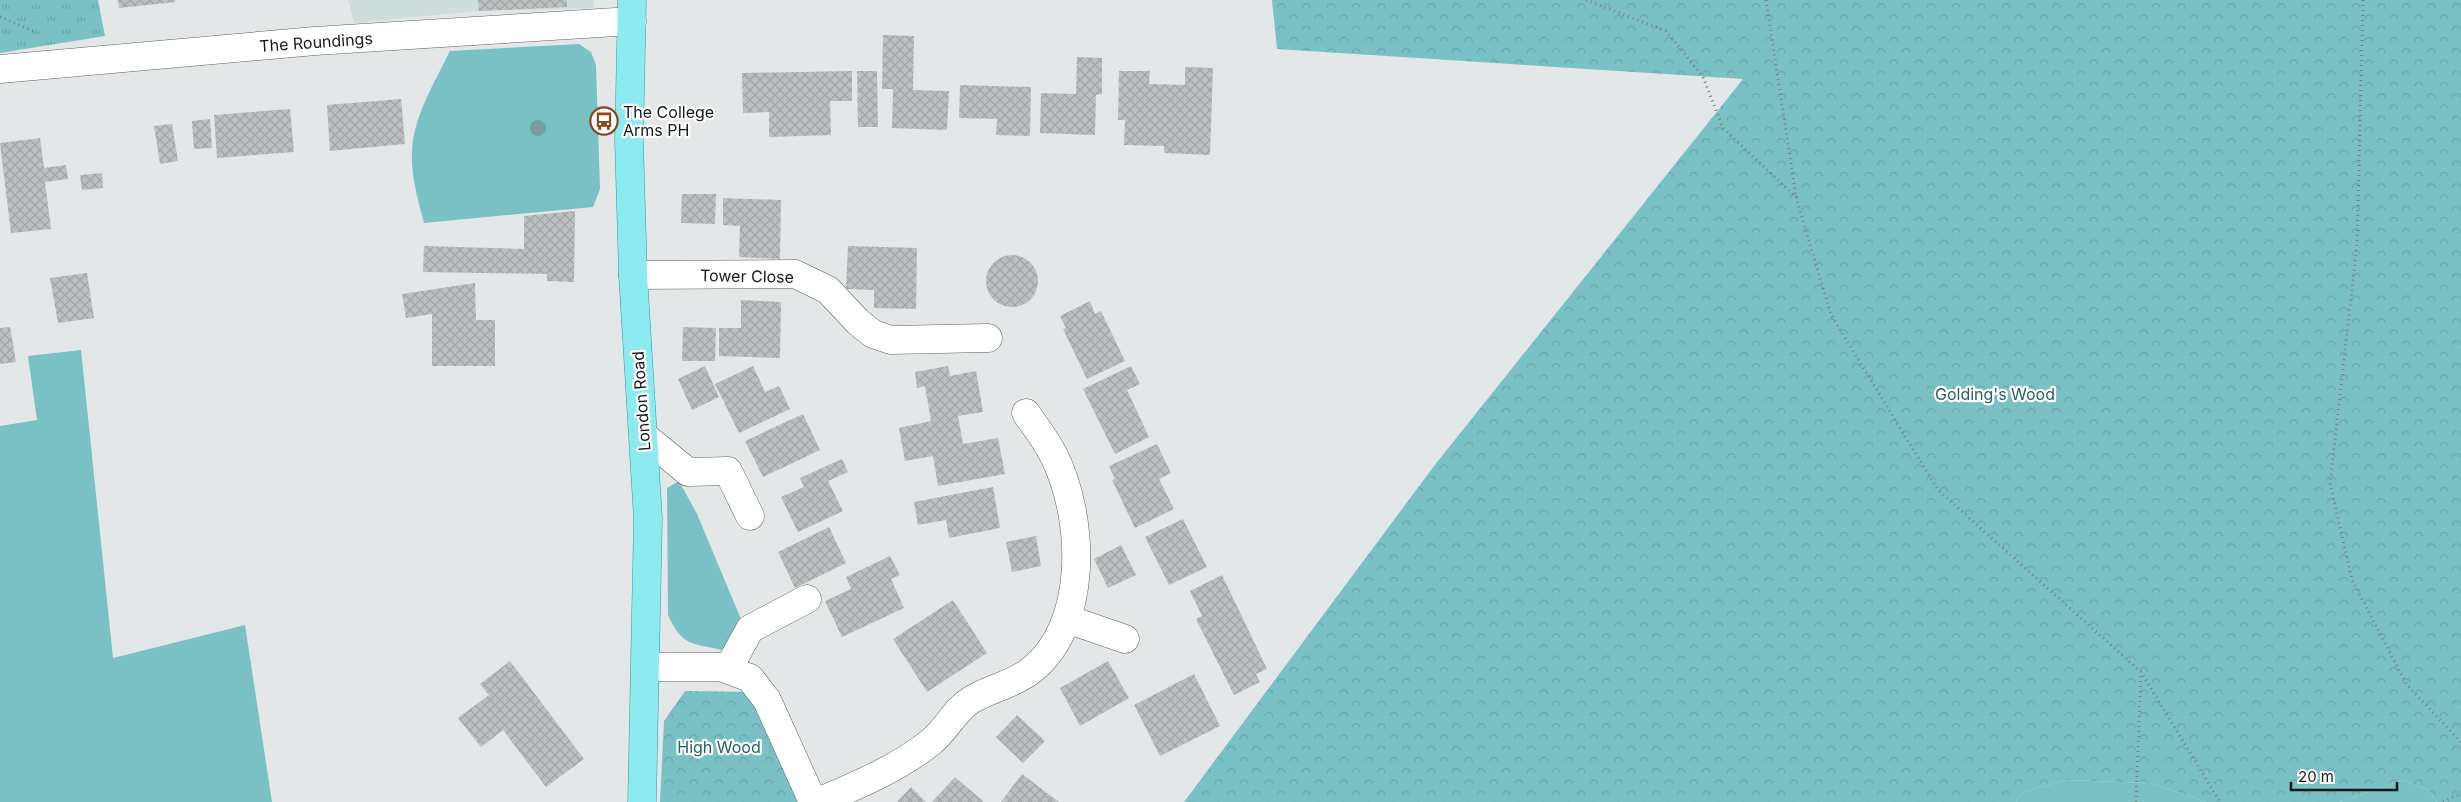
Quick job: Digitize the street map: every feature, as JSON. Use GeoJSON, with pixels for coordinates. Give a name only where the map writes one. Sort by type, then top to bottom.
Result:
{"type":"FeatureCollection","features":[{"type":"Feature","properties":{"kind":"main road","name":"London Road"},"geometry":{"type":"LineString","coordinates":[[632,11],[630,141],[633,275],[648,519],[642,802]]}},
{"type":"Feature","properties":{"kind":"street","name":"The Roundings"},"geometry":{"type":"LineString","coordinates":[[0,69],[632,11]]}},
{"type":"Feature","properties":{"kind":"street","name":"Tower Close"},"geometry":{"type":"LineString","coordinates":[[633,275],[795,274],[828,290],[858,322],[874,334],[891,340],[988,338]]}},
{"type":"Feature","properties":{"kind":"street"},"geometry":{"type":"LineString","coordinates":[[818,802],[871,781],[933,740],[969,701],[1013,682],[1029,672],[1045,656],[1067,619],[1077,572],[1075,534],[1066,491],[1054,455],[1026,413]]}},
{"type":"Feature","properties":{"kind":"street"},"geometry":{"type":"LineString","coordinates":[[644,436],[688,472],[728,471],[750,516]]}},
{"type":"Feature","properties":{"kind":"street"},"geometry":{"type":"LineString","coordinates":[[728,669],[750,629],[807,599]]}},
{"type":"Feature","properties":{"kind":"street"},"geometry":{"type":"LineString","coordinates":[[1067,619],[1125,639]]}},
{"type":"Feature","properties":{"kind":"street"},"geometry":{"type":"LineString","coordinates":[[646,667],[721,667],[750,678],[767,700],[813,802]]}},
{"type":"Feature","properties":{"kind":"path"},"geometry":{"type":"LineString","coordinates":[[1586,0],[1666,31],[1703,77],[1723,128],[1796,197]]}},
{"type":"Feature","properties":{"kind":"path"},"geometry":{"type":"LineString","coordinates":[[1766,0],[1796,197],[1831,315],[1938,490],[2141,672],[2220,802]]}},
{"type":"Feature","properties":{"kind":"path"},"geometry":{"type":"LineString","coordinates":[[2363,0],[2357,245],[2330,483],[2352,580],[2407,685],[2461,742]]}},
{"type":"Feature","properties":{"kind":"path"},"geometry":{"type":"LineString","coordinates":[[2136,802],[2141,672]]}},
{"type":"Feature","properties":{"kind":"path"},"geometry":{"type":"LineString","coordinates":[[2443,802],[2461,794]]}},
{"type":"Feature","properties":{"kind":"shaded area"},"geometry":{"type":"Polygon","coordinates":[[[348,0],[594,0],[594,8],[479,11],[354,23],[348,0]]]}},
{"type":"Feature","properties":{"kind":"green space"},"geometry":{"type":"Polygon","coordinates":[[[0,0],[98,0],[105,36],[0,53],[0,0]]]}},
{"type":"Feature","properties":{"kind":"green space","name":"Golding's Wood"},"geometry":{"type":"Polygon","coordinates":[[[1272,0],[2461,0],[2461,802],[2437,802],[2428,790],[2402,780],[2340,802],[2206,802],[2151,783],[2065,780],[2021,793],[2016,802],[1184,802],[1434,466],[1743,79],[1277,49],[1272,0]]]}},
{"type":"Feature","properties":{"kind":"green space"},"geometry":{"type":"Polygon","coordinates":[[[579,44],[591,52],[596,65],[600,189],[593,207],[424,223],[415,188],[412,152],[413,139],[426,100],[450,51],[579,44]]]}},
{"type":"Feature","properties":{"kind":"green space"},"geometry":{"type":"Polygon","coordinates":[[[81,350],[113,658],[245,625],[272,802],[0,802],[0,426],[37,420],[28,356],[81,350]]]}},
{"type":"Feature","properties":{"kind":"green space"},"geometry":{"type":"Polygon","coordinates":[[[679,481],[697,514],[743,624],[744,630],[722,650],[695,644],[683,638],[668,615],[667,488],[679,481]]]}},
{"type":"Feature","properties":{"kind":"green space","name":"High Wood"},"geometry":{"type":"Polygon","coordinates":[[[685,691],[756,692],[805,802],[660,802],[664,721],[685,691]]]}},
{"type":"Feature","properties":{"kind":"green space"},"geometry":{"type":"Polygon","coordinates":[[[2065,780],[2151,783],[2206,802],[2016,802],[2021,793],[2065,780]]]}},
{"type":"Feature","properties":{"kind":"green space"},"geometry":{"type":"Polygon","coordinates":[[[2402,780],[2428,790],[2437,802],[2340,802],[2402,780]]]}},
{"type":"Feature","properties":{"kind":"building"},"geometry":{"type":"Polygon","coordinates":[[[118,0],[175,0],[175,2],[119,8],[118,0]]]}},
{"type":"Feature","properties":{"kind":"building"},"geometry":{"type":"Polygon","coordinates":[[[478,0],[567,0],[567,7],[479,11],[478,0]]]}},
{"type":"Feature","properties":{"kind":"building"},"geometry":{"type":"Polygon","coordinates":[[[883,35],[914,36],[913,90],[949,91],[947,130],[892,128],[893,89],[882,89],[883,35]]]}},
{"type":"Feature","properties":{"kind":"building"},"geometry":{"type":"Polygon","coordinates":[[[1077,57],[1102,58],[1102,94],[1096,95],[1095,135],[1040,133],[1041,93],[1076,94],[1077,57]]]}},
{"type":"Feature","properties":{"kind":"building"},"geometry":{"type":"Polygon","coordinates":[[[1185,67],[1213,68],[1210,155],[1164,153],[1164,146],[1124,145],[1125,120],[1118,120],[1119,71],[1150,71],[1149,84],[1185,85],[1185,67]]]}},
{"type":"Feature","properties":{"kind":"building"},"geometry":{"type":"Polygon","coordinates":[[[852,71],[852,101],[830,101],[831,135],[769,137],[769,112],[743,113],[742,73],[852,71]]]}},
{"type":"Feature","properties":{"kind":"building"},"geometry":{"type":"Polygon","coordinates":[[[857,71],[877,71],[878,127],[858,127],[857,71]]]}},
{"type":"Feature","properties":{"kind":"building"},"geometry":{"type":"Polygon","coordinates":[[[960,85],[1031,87],[1030,136],[996,135],[997,119],[959,118],[960,85]]]}},
{"type":"Feature","properties":{"kind":"building"},"geometry":{"type":"Polygon","coordinates":[[[401,99],[405,144],[330,151],[327,105],[401,99]]]}},
{"type":"Feature","properties":{"kind":"building"},"geometry":{"type":"Polygon","coordinates":[[[290,109],[294,152],[217,158],[214,115],[290,109]]]}},
{"type":"Feature","properties":{"kind":"building"},"geometry":{"type":"Polygon","coordinates":[[[210,119],[212,148],[194,149],[192,121],[210,119]]]}},
{"type":"Feature","properties":{"kind":"building"},"geometry":{"type":"Polygon","coordinates":[[[172,124],[178,161],[160,164],[154,126],[172,124]]]}},
{"type":"Feature","properties":{"kind":"building"},"geometry":{"type":"Polygon","coordinates":[[[40,138],[44,168],[66,165],[68,179],[45,182],[51,229],[11,233],[0,143],[40,138]]]}},
{"type":"Feature","properties":{"kind":"building"},"geometry":{"type":"Polygon","coordinates":[[[102,173],[103,188],[82,190],[80,175],[102,173]]]}},
{"type":"Feature","properties":{"kind":"building"},"geometry":{"type":"Polygon","coordinates":[[[682,194],[716,194],[715,224],[681,223],[682,194]]]}},
{"type":"Feature","properties":{"kind":"building"},"geometry":{"type":"Polygon","coordinates":[[[723,198],[781,200],[780,259],[739,257],[740,226],[723,225],[723,198]]]}},
{"type":"Feature","properties":{"kind":"building"},"geometry":{"type":"Polygon","coordinates":[[[575,211],[574,282],[547,281],[547,274],[423,272],[424,246],[524,249],[524,216],[575,211]]]}},
{"type":"Feature","properties":{"kind":"building"},"geometry":{"type":"Polygon","coordinates":[[[848,246],[917,248],[916,309],[874,308],[874,290],[846,289],[848,246]]]}},
{"type":"Feature","properties":{"kind":"building"},"geometry":{"type":"Polygon","coordinates":[[[1012,255],[1022,257],[1030,263],[1036,271],[1038,281],[1036,291],[1030,299],[1022,305],[1012,307],[1002,305],[994,299],[988,291],[986,281],[988,271],[994,263],[1002,257],[1012,255]]]}},
{"type":"Feature","properties":{"kind":"building"},"geometry":{"type":"Polygon","coordinates":[[[87,273],[94,318],[58,323],[50,278],[87,273]]]}},
{"type":"Feature","properties":{"kind":"building"},"geometry":{"type":"Polygon","coordinates":[[[475,283],[476,320],[495,320],[495,366],[432,366],[432,314],[406,318],[402,294],[475,283]]]}},
{"type":"Feature","properties":{"kind":"building"},"geometry":{"type":"Polygon","coordinates":[[[741,300],[781,302],[780,358],[719,356],[719,328],[741,328],[741,300]]]}},
{"type":"Feature","properties":{"kind":"building"},"geometry":{"type":"Polygon","coordinates":[[[1090,301],[1095,314],[1101,311],[1125,361],[1087,379],[1063,329],[1066,328],[1060,316],[1090,301]]]}},
{"type":"Feature","properties":{"kind":"building"},"geometry":{"type":"Polygon","coordinates":[[[10,327],[16,362],[0,364],[0,328],[10,327]]]}},
{"type":"Feature","properties":{"kind":"building"},"geometry":{"type":"Polygon","coordinates":[[[683,327],[716,328],[715,361],[682,361],[683,327]]]}},
{"type":"Feature","properties":{"kind":"building"},"geometry":{"type":"Polygon","coordinates":[[[705,366],[719,397],[692,410],[678,379],[705,366]]]}},
{"type":"Feature","properties":{"kind":"building"},"geometry":{"type":"Polygon","coordinates":[[[753,366],[765,392],[779,386],[790,409],[739,433],[715,384],[753,366]]]}},
{"type":"Feature","properties":{"kind":"building"},"geometry":{"type":"Polygon","coordinates":[[[948,366],[950,376],[976,371],[983,412],[958,416],[963,444],[998,438],[1005,474],[938,486],[933,456],[905,461],[899,428],[931,421],[925,386],[917,388],[915,372],[948,366]]]}},
{"type":"Feature","properties":{"kind":"building"},"geometry":{"type":"Polygon","coordinates":[[[1131,366],[1140,384],[1127,390],[1149,437],[1115,454],[1083,389],[1131,366]]]}},
{"type":"Feature","properties":{"kind":"building"},"geometry":{"type":"Polygon","coordinates":[[[803,414],[820,450],[763,477],[745,441],[803,414]]]}},
{"type":"Feature","properties":{"kind":"building"},"geometry":{"type":"Polygon","coordinates":[[[1157,444],[1171,473],[1159,479],[1174,509],[1135,528],[1112,480],[1115,479],[1109,466],[1157,444]]]}},
{"type":"Feature","properties":{"kind":"building"},"geometry":{"type":"Polygon","coordinates":[[[842,459],[848,472],[828,481],[843,511],[798,532],[781,497],[804,487],[800,478],[842,459]]]}},
{"type":"Feature","properties":{"kind":"building"},"geometry":{"type":"Polygon","coordinates":[[[993,487],[1000,528],[949,538],[946,520],[918,525],[914,502],[993,487]]]}},
{"type":"Feature","properties":{"kind":"building"},"geometry":{"type":"Polygon","coordinates":[[[1183,519],[1207,567],[1169,585],[1145,537],[1183,519]]]}},
{"type":"Feature","properties":{"kind":"building"},"geometry":{"type":"Polygon","coordinates":[[[829,527],[846,563],[795,588],[778,552],[829,527]]]}},
{"type":"Feature","properties":{"kind":"building"},"geometry":{"type":"Polygon","coordinates":[[[1036,536],[1041,566],[1012,572],[1006,542],[1036,536]]]}},
{"type":"Feature","properties":{"kind":"building"},"geometry":{"type":"Polygon","coordinates":[[[1121,545],[1136,575],[1108,588],[1094,559],[1121,545]]]}},
{"type":"Feature","properties":{"kind":"building"},"geometry":{"type":"Polygon","coordinates":[[[890,556],[900,575],[891,579],[904,608],[842,637],[825,601],[851,589],[846,577],[890,556]]]}},
{"type":"Feature","properties":{"kind":"building"},"geometry":{"type":"Polygon","coordinates":[[[1222,575],[1267,669],[1256,674],[1260,682],[1234,695],[1196,619],[1202,616],[1190,591],[1222,575]]]}},
{"type":"Feature","properties":{"kind":"building"},"geometry":{"type":"Polygon","coordinates":[[[953,600],[987,653],[927,692],[893,639],[953,600]]]}},
{"type":"Feature","properties":{"kind":"building"},"geometry":{"type":"Polygon","coordinates":[[[510,661],[584,759],[546,787],[503,730],[481,747],[458,718],[489,695],[480,684],[510,661]]]}},
{"type":"Feature","properties":{"kind":"building"},"geometry":{"type":"Polygon","coordinates":[[[1108,661],[1129,698],[1080,726],[1060,688],[1108,661]]]}},
{"type":"Feature","properties":{"kind":"building"},"geometry":{"type":"Polygon","coordinates":[[[1194,674],[1220,726],[1160,756],[1134,705],[1194,674]]]}},
{"type":"Feature","properties":{"kind":"building"},"geometry":{"type":"Polygon","coordinates":[[[1017,715],[1045,741],[1023,763],[996,737],[1017,715]]]}},
{"type":"Feature","properties":{"kind":"building"},"geometry":{"type":"Polygon","coordinates":[[[1022,774],[1059,802],[1001,802],[1022,774]]]}},
{"type":"Feature","properties":{"kind":"building"},"geometry":{"type":"Polygon","coordinates":[[[955,777],[984,802],[932,802],[955,777]]]}},
{"type":"Feature","properties":{"kind":"building"},"geometry":{"type":"Polygon","coordinates":[[[911,787],[926,802],[897,802],[911,787]]]}},
{"type":"Feature","properties":{"kind":"place","name":"The College Arms PH"},"geometry":{"type":"Point","coordinates":[604,121]}}]}
